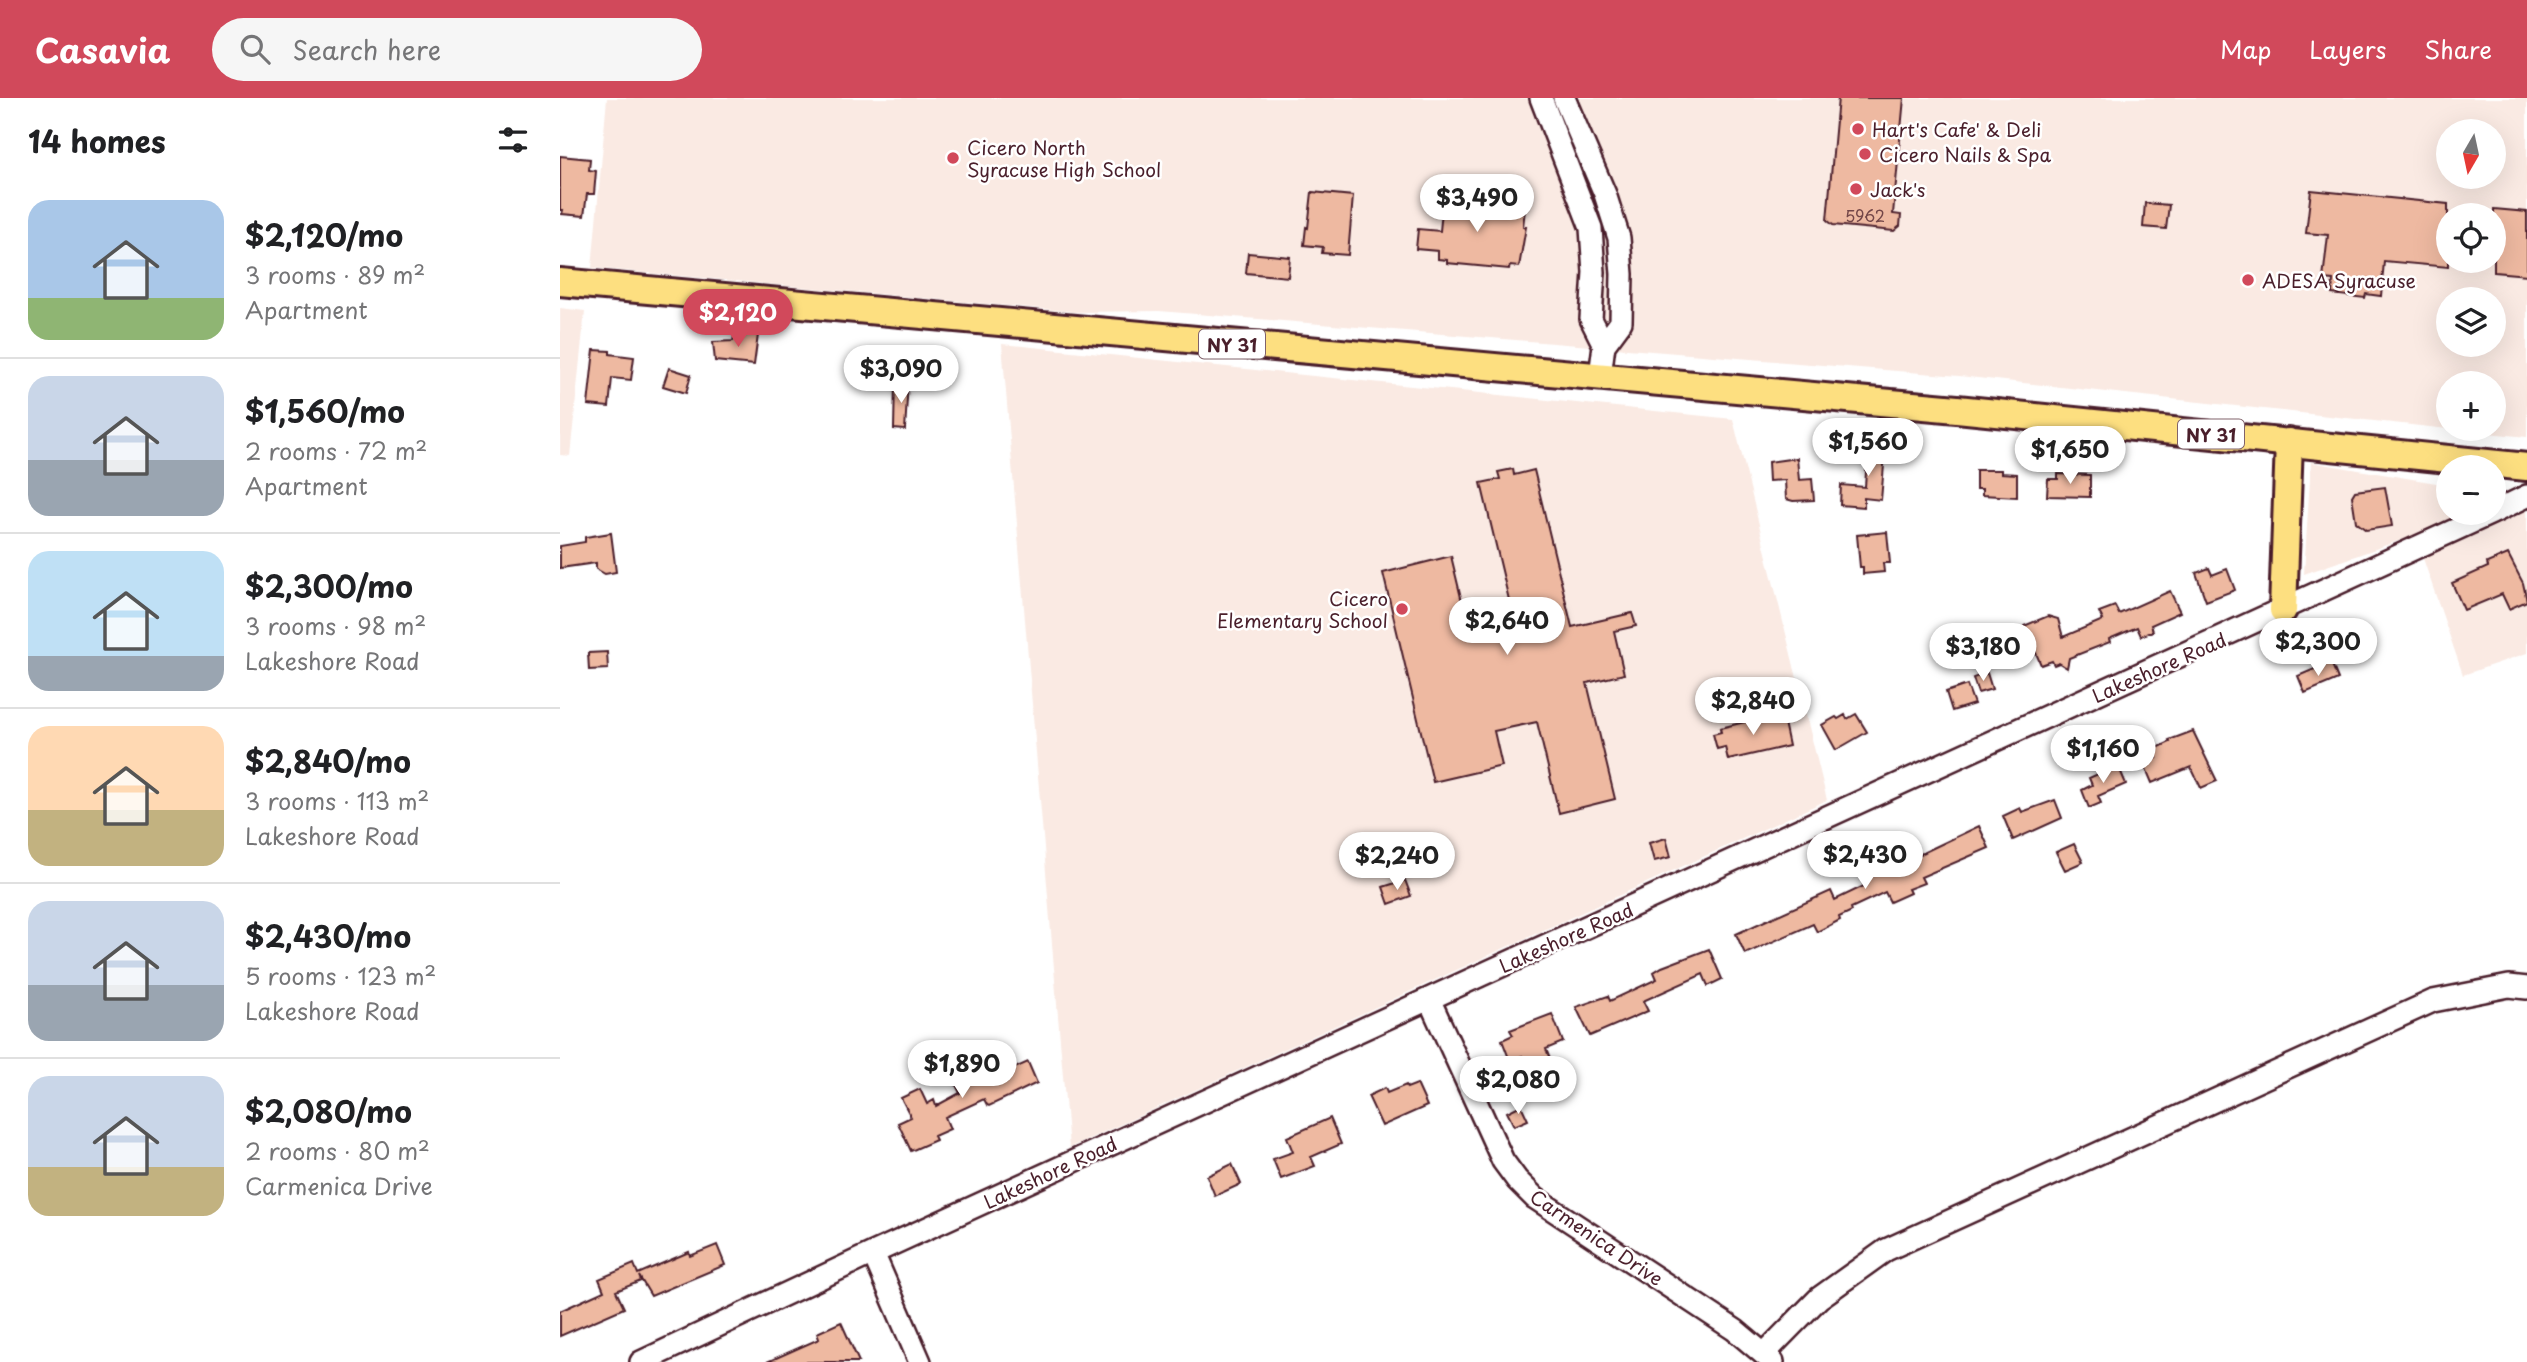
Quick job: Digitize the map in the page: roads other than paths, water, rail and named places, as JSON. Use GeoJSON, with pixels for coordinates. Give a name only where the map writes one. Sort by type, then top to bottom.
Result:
{"type":"FeatureCollection","features":[{"type":"Feature","properties":{"kind":"main road","name":"NY 31"},"geometry":{"type":"LineString","coordinates":[[560,282],[1971,410],[2527,467]]}},
{"type":"Feature","properties":{"kind":"main road"},"geometry":{"type":"LineString","coordinates":[[2283,610],[2289,442]]}},
{"type":"Feature","properties":{"kind":"street"},"geometry":{"type":"LineString","coordinates":[[1541,98],[1591,228],[1594,272],[1591,319],[1604,345]]}},
{"type":"Feature","properties":{"kind":"street"},"geometry":{"type":"LineString","coordinates":[[1564,98],[1605,194],[1619,238],[1622,274],[1621,322],[1604,345],[1600,376]]}},
{"type":"Feature","properties":{"kind":"street","name":"Lakeshore Road"},"geometry":{"type":"LineString","coordinates":[[2506,506],[2527,496]]}},
{"type":"Feature","properties":{"kind":"street","name":"Lakeshore Road"},"geometry":{"type":"LineString","coordinates":[[641,1362],[873,1253],[2465,525]]}},
{"type":"Feature","properties":{"kind":"street"},"geometry":{"type":"LineString","coordinates":[[1769,1358],[1819,1298],[1886,1250],[2433,1000],[2509,986],[2527,988]]}},
{"type":"Feature","properties":{"kind":"street","name":"Carmenica Drive"},"geometry":{"type":"LineString","coordinates":[[1429,999],[1503,1161],[1517,1180],[1535,1198],[1735,1329],[1769,1358]]}},
{"type":"Feature","properties":{"kind":"street"},"geometry":{"type":"LineString","coordinates":[[873,1253],[920,1362]]}},
{"type":"Feature","properties":{"kind":"place","name":"Hart's Cafe' & Deli"},"geometry":{"type":"Point","coordinates":[1858,129]}},
{"type":"Feature","properties":{"kind":"place","name":"Cicero Nails & Spa"},"geometry":{"type":"Point","coordinates":[1865,154]}},
{"type":"Feature","properties":{"kind":"place","name":"Cicero North Syracuse High School"},"geometry":{"type":"Point","coordinates":[953,158]}},
{"type":"Feature","properties":{"kind":"place","name":"Jack's"},"geometry":{"type":"Point","coordinates":[1856,189]}},
{"type":"Feature","properties":{"kind":"place","name":"ADESA Syracuse"},"geometry":{"type":"Point","coordinates":[2248,280]}},
{"type":"Feature","properties":{"kind":"place","name":"Cicero Elementary School"},"geometry":{"type":"Point","coordinates":[1402,609]}}]}
